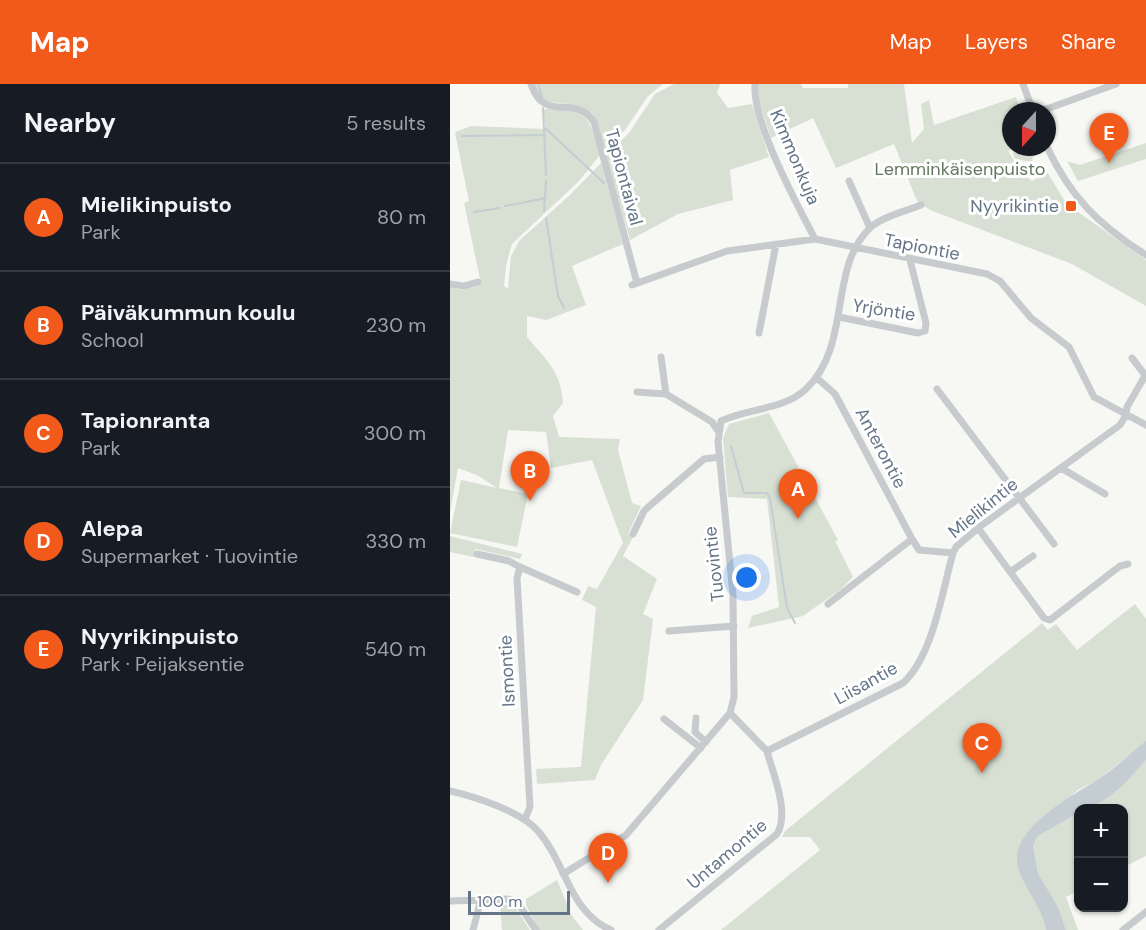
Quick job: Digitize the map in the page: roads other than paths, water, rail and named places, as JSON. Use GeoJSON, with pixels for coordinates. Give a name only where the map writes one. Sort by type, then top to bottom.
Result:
{"type":"FeatureCollection","features":[{"type":"Feature","properties":{"kind":"street","name":"Tapiontaival"},"geometry":{"type":"LineString","coordinates":[[531,84],[538,101],[581,110],[588,114],[594,122],[635,284]]}},
{"type":"Feature","properties":{"kind":"street","name":"Kimmonkuja"},"geometry":{"type":"LineString","coordinates":[[755,84],[756,102],[782,174],[814,239]]}},
{"type":"Feature","properties":{"kind":"street"},"geometry":{"type":"LineString","coordinates":[[1023,84],[1030,102]]}},
{"type":"Feature","properties":{"kind":"street"},"geometry":{"type":"LineString","coordinates":[[1056,104],[1093,88],[1116,84]]}},
{"type":"Feature","properties":{"kind":"street"},"geometry":{"type":"LineString","coordinates":[[1051,156],[1060,174],[1089,212],[1110,231],[1146,255]]}},
{"type":"Feature","properties":{"kind":"street"},"geometry":{"type":"LineString","coordinates":[[849,180],[870,228]]}},
{"type":"Feature","properties":{"kind":"street"},"geometry":{"type":"LineString","coordinates":[[718,430],[721,421],[731,416],[786,402],[804,391],[817,378],[832,350],[850,255],[870,228],[921,205]]}},
{"type":"Feature","properties":{"kind":"street","name":"Tapiontie"},"geometry":{"type":"LineString","coordinates":[[635,284],[727,251],[814,239],[994,277],[1031,318],[1069,347],[1094,397],[1146,425]]}},
{"type":"Feature","properties":{"kind":"street"},"geometry":{"type":"LineString","coordinates":[[759,333],[776,244]]}},
{"type":"Feature","properties":{"kind":"street","name":"Yrjöntie"},"geometry":{"type":"LineString","coordinates":[[839,317],[918,333],[924,330],[926,323],[910,260]]}},
{"type":"Feature","properties":{"kind":"street"},"geometry":{"type":"LineString","coordinates":[[450,284],[464,286],[478,282]]}},
{"type":"Feature","properties":{"kind":"street"},"geometry":{"type":"LineString","coordinates":[[661,357],[666,394]]}},
{"type":"Feature","properties":{"kind":"street"},"geometry":{"type":"LineString","coordinates":[[1126,415],[1127,406],[1146,375],[1132,358]]}},
{"type":"Feature","properties":{"kind":"street","name":"Anterontie"},"geometry":{"type":"LineString","coordinates":[[817,378],[835,394],[912,538]]}},
{"type":"Feature","properties":{"kind":"street"},"geometry":{"type":"LineString","coordinates":[[937,388],[1054,544]]}},
{"type":"Feature","properties":{"kind":"street"},"geometry":{"type":"LineString","coordinates":[[637,392],[666,394],[712,422],[718,430]]}},
{"type":"Feature","properties":{"kind":"street","name":"Mielikintie"},"geometry":{"type":"LineString","coordinates":[[912,538],[919,550],[953,553],[956,547],[978,528],[1120,425],[1126,415]]}},
{"type":"Feature","properties":{"kind":"street","name":"Tuovintie"},"geometry":{"type":"LineString","coordinates":[[718,430],[734,626],[734,697],[730,713]]}},
{"type":"Feature","properties":{"kind":"street"},"geometry":{"type":"LineString","coordinates":[[633,534],[644,511],[654,502],[704,459],[720,457]]}},
{"type":"Feature","properties":{"kind":"street"},"geometry":{"type":"LineString","coordinates":[[1061,468],[1105,494]]}},
{"type":"Feature","properties":{"kind":"street"},"geometry":{"type":"LineString","coordinates":[[978,528],[1044,618],[1050,620],[1120,566],[1128,564]]}},
{"type":"Feature","properties":{"kind":"street"},"geometry":{"type":"LineString","coordinates":[[828,604],[912,538]]}},
{"type":"Feature","properties":{"kind":"street","name":"Liisantie"},"geometry":{"type":"LineString","coordinates":[[767,751],[903,683],[914,673],[923,657],[953,553]]}},
{"type":"Feature","properties":{"kind":"street"},"geometry":{"type":"LineString","coordinates":[[477,554],[509,561],[577,592]]}},
{"type":"Feature","properties":{"kind":"street"},"geometry":{"type":"LineString","coordinates":[[1010,572],[1033,556]]}},
{"type":"Feature","properties":{"kind":"street","name":"Ismontie"},"geometry":{"type":"LineString","coordinates":[[520,567],[517,578],[530,807],[525,819]]}},
{"type":"Feature","properties":{"kind":"street"},"geometry":{"type":"LineString","coordinates":[[669,631],[734,626]]}},
{"type":"Feature","properties":{"kind":"street"},"geometry":{"type":"LineString","coordinates":[[563,874],[626,836],[730,713],[767,751]]}},
{"type":"Feature","properties":{"kind":"street"},"geometry":{"type":"LineString","coordinates":[[696,718],[695,732],[704,745]]}},
{"type":"Feature","properties":{"kind":"street"},"geometry":{"type":"LineString","coordinates":[[664,719],[704,745]]}},
{"type":"Feature","properties":{"kind":"street","name":"Untamontie"},"geometry":{"type":"LineString","coordinates":[[659,930],[777,834],[781,828],[780,803],[767,751]]}},
{"type":"Feature","properties":{"kind":"street"},"geometry":{"type":"LineString","coordinates":[[450,790],[525,819],[538,831],[586,914],[606,929]]}},
{"type":"Feature","properties":{"kind":"street"},"geometry":{"type":"LineString","coordinates":[[473,930],[481,899]]}},
{"type":"Feature","properties":{"kind":"street"},"geometry":{"type":"LineString","coordinates":[[450,901],[481,899],[517,902],[536,930]]}},
{"type":"Feature","properties":{"kind":"street"},"geometry":{"type":"LineString","coordinates":[[1123,930],[1146,912]]}},
{"type":"Feature","properties":{"kind":"waterway"},"geometry":{"type":"LineString","coordinates":[[538,84],[542,97]]}},
{"type":"Feature","properties":{"kind":"waterway"},"geometry":{"type":"LineString","coordinates":[[543,108],[546,175]]}},
{"type":"Feature","properties":{"kind":"waterway"},"geometry":{"type":"LineString","coordinates":[[544,127],[604,183]]}},
{"type":"Feature","properties":{"kind":"waterway"},"geometry":{"type":"LineString","coordinates":[[462,136],[545,135]]}},
{"type":"Feature","properties":{"kind":"waterway"},"geometry":{"type":"LineString","coordinates":[[544,211],[546,181]]}},
{"type":"Feature","properties":{"kind":"waterway"},"geometry":{"type":"LineString","coordinates":[[505,206],[546,198]]}},
{"type":"Feature","properties":{"kind":"waterway"},"geometry":{"type":"LineString","coordinates":[[474,212],[500,208]]}},
{"type":"Feature","properties":{"kind":"waterway"},"geometry":{"type":"LineString","coordinates":[[546,218],[558,296],[564,308]]}},
{"type":"Feature","properties":{"kind":"waterway"},"geometry":{"type":"LineString","coordinates":[[731,446],[744,493],[767,493],[770,498],[787,608],[795,623]]}},
{"type":"Feature","properties":{"kind":"place","name":"Nyyrikinpuisto"},"geometry":{"type":"Point","coordinates":[1109,163]}},
{"type":"Feature","properties":{"kind":"place","name":"Nyyrikintie"},"geometry":{"type":"Point","coordinates":[1071,206]}},
{"type":"Feature","properties":{"kind":"place","name":"Päiväkummun koulu"},"geometry":{"type":"Point","coordinates":[530,501]}},
{"type":"Feature","properties":{"kind":"place","name":"Mielikinpuisto"},"geometry":{"type":"Point","coordinates":[798,519]}},
{"type":"Feature","properties":{"kind":"place","name":"Tapionranta"},"geometry":{"type":"Point","coordinates":[982,773]}},
{"type":"Feature","properties":{"kind":"place","name":"Alepa"},"geometry":{"type":"Point","coordinates":[608,883]}},
{"type":"Feature","properties":{"kind":"park label","name":"Lemminkäisenpuisto"},"geometry":{"type":"Point","coordinates":[960,169]}}]}
